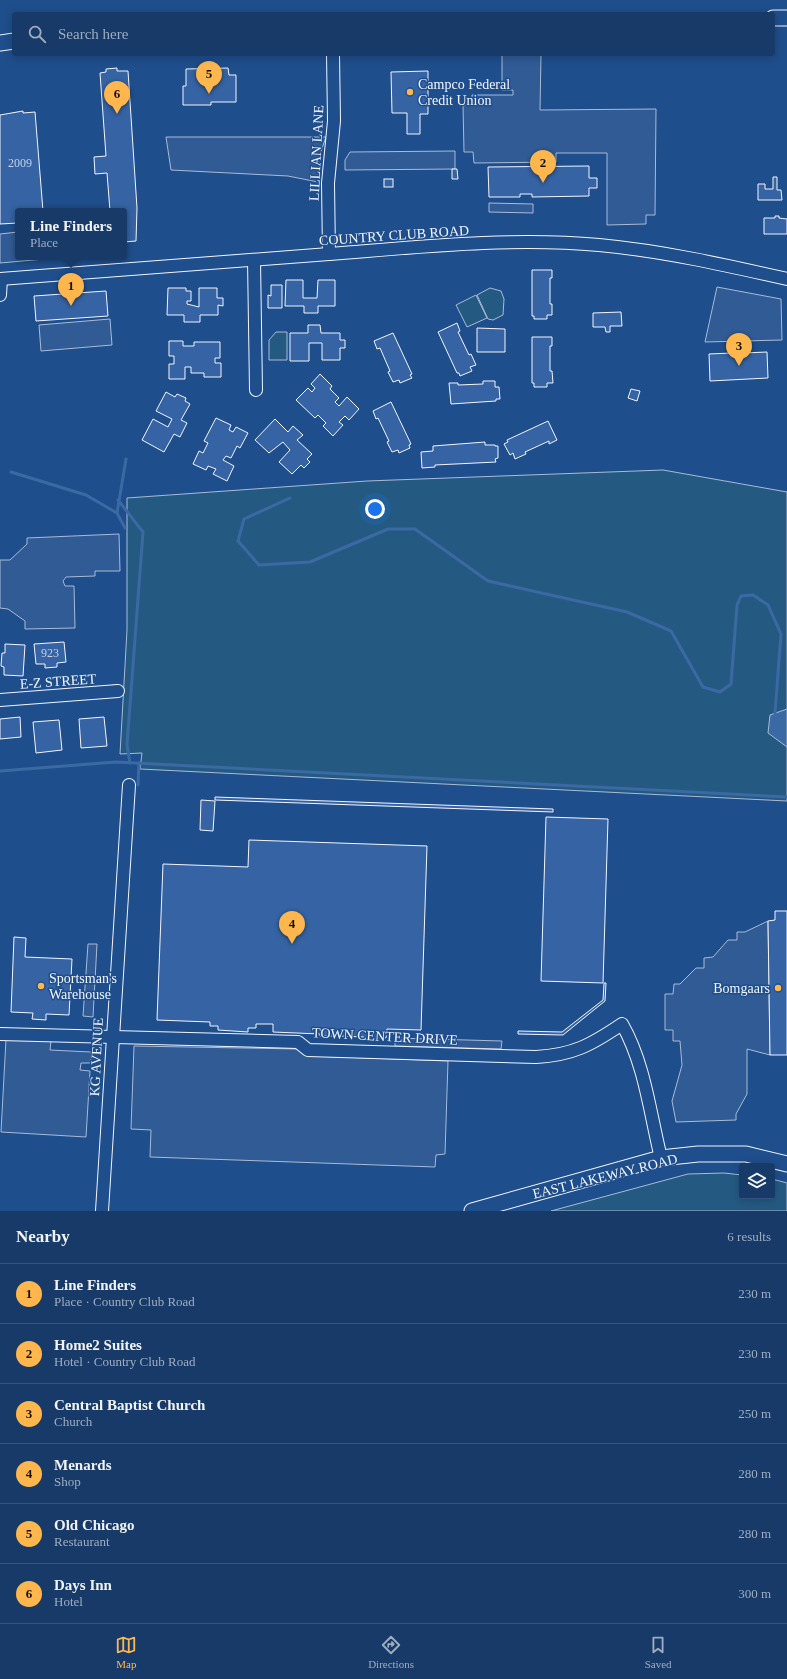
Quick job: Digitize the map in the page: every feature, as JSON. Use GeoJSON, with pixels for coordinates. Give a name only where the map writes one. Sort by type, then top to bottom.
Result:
{"type":"FeatureCollection","features":[{"type":"Feature","properties":{"kind":"main road"},"geometry":{"type":"LineString","coordinates":[[775,18],[787,18]]}},
{"type":"Feature","properties":{"kind":"main road"},"geometry":{"type":"LineString","coordinates":[[0,43],[12,41]]}},
{"type":"Feature","properties":{"kind":"main road","name":"EAST LAKEWAY ROAD"},"geometry":{"type":"LineString","coordinates":[[472,1211],[661,1158],[698,1154],[746,1154],[787,1164]]}},
{"type":"Feature","properties":{"kind":"street","name":"LILLIAN LANE"},"geometry":{"type":"LineString","coordinates":[[329,254],[328,183],[334,121],[333,56]]}},
{"type":"Feature","properties":{"kind":"street","name":"COUNTRY CLUB ROAD"},"geometry":{"type":"LineString","coordinates":[[0,279],[425,246],[510,243],[582,244],[648,251],[713,262],[787,279]]}},
{"type":"Feature","properties":{"kind":"street"},"geometry":{"type":"LineString","coordinates":[[254,260],[256,390]]}},
{"type":"Feature","properties":{"kind":"street"},"geometry":{"type":"LineString","coordinates":[[0,279],[0,295]]}},
{"type":"Feature","properties":{"kind":"street","name":"E-Z STREET"},"geometry":{"type":"LineString","coordinates":[[0,700],[118,691]]}},
{"type":"Feature","properties":{"kind":"street","name":"KG AVENUE"},"geometry":{"type":"LineString","coordinates":[[102,1211],[129,785]]}},
{"type":"Feature","properties":{"kind":"street","name":"TOWN CENTER DRIVE"},"geometry":{"type":"LineString","coordinates":[[0,1034],[298,1042],[308,1050],[536,1057],[557,1056],[576,1051],[622,1024],[632,1042],[647,1097],[661,1158]]}},
{"type":"Feature","properties":{"kind":"shaded area"},"geometry":{"type":"Polygon","coordinates":[[[502,56],[541,56],[540,110],[656,109],[655,215],[646,215],[646,224],[607,225],[607,153],[556,153],[556,162],[474,163],[473,152],[464,152],[463,105],[472,105],[472,95],[513,95],[513,90],[502,90],[502,56]]]}},
{"type":"Feature","properties":{"kind":"shaded area"},"geometry":{"type":"Polygon","coordinates":[[[166,137],[326,137],[319,157],[318,182],[288,176],[171,170],[166,137]]]}},
{"type":"Feature","properties":{"kind":"shaded area"},"geometry":{"type":"Polygon","coordinates":[[[455,151],[455,169],[345,170],[345,160],[350,152],[455,151]]]}},
{"type":"Feature","properties":{"kind":"shaded area"},"geometry":{"type":"Polygon","coordinates":[[[489,203],[533,204],[533,213],[489,212],[489,203]]]}},
{"type":"Feature","properties":{"kind":"shaded area"},"geometry":{"type":"Polygon","coordinates":[[[15,232],[15,260],[34,260],[0,263],[0,234],[15,232]]]}},
{"type":"Feature","properties":{"kind":"shaded area"},"geometry":{"type":"Polygon","coordinates":[[[717,287],[781,299],[782,340],[705,342],[717,287]]]}},
{"type":"Feature","properties":{"kind":"shaded area"},"geometry":{"type":"Polygon","coordinates":[[[490,288],[501,291],[504,299],[503,315],[493,320],[488,319],[477,295],[490,288]]]}},
{"type":"Feature","properties":{"kind":"shaded area"},"geometry":{"type":"Polygon","coordinates":[[[476,295],[487,318],[467,327],[456,305],[476,295]]]}},
{"type":"Feature","properties":{"kind":"shaded area"},"geometry":{"type":"Polygon","coordinates":[[[110,319],[112,345],[41,351],[39,325],[110,319]]]}},
{"type":"Feature","properties":{"kind":"shaded area"},"geometry":{"type":"Polygon","coordinates":[[[276,332],[287,332],[287,360],[269,360],[269,340],[276,332]]]}},
{"type":"Feature","properties":{"kind":"shaded area"},"geometry":{"type":"Polygon","coordinates":[[[663,470],[787,492],[787,801],[140,769],[142,753],[120,754],[127,630],[127,498],[367,481],[663,470]]]}},
{"type":"Feature","properties":{"kind":"shaded area"},"geometry":{"type":"Polygon","coordinates":[[[119,534],[120,571],[95,571],[95,576],[66,577],[63,581],[65,586],[74,586],[75,628],[25,629],[25,621],[8,609],[0,608],[0,560],[10,560],[27,544],[27,538],[119,534]]]}},
{"type":"Feature","properties":{"kind":"shaded area"},"geometry":{"type":"Polygon","coordinates":[[[787,709],[787,747],[768,733],[770,715],[787,709]]]}},
{"type":"Feature","properties":{"kind":"shaded area"},"geometry":{"type":"Polygon","coordinates":[[[768,921],[770,1055],[747,1049],[747,1094],[736,1114],[736,1120],[676,1122],[672,1101],[682,1065],[680,1041],[673,1041],[673,1030],[665,1030],[665,994],[673,994],[674,984],[680,984],[696,968],[704,968],[704,958],[713,957],[728,940],[737,940],[737,932],[745,932],[768,921]]]}},
{"type":"Feature","properties":{"kind":"shaded area"},"geometry":{"type":"Polygon","coordinates":[[[88,944],[97,944],[93,1017],[83,1016],[88,944]]]}},
{"type":"Feature","properties":{"kind":"shaded area"},"geometry":{"type":"Polygon","coordinates":[[[395,1038],[502,1041],[501,1049],[395,1046],[395,1038]]]}},
{"type":"Feature","properties":{"kind":"shaded area"},"geometry":{"type":"Polygon","coordinates":[[[6,1039],[51,1041],[50,1050],[91,1052],[91,1063],[81,1063],[80,1070],[90,1071],[86,1137],[1,1132],[6,1039]]]}},
{"type":"Feature","properties":{"kind":"shaded area"},"geometry":{"type":"Polygon","coordinates":[[[134,1046],[299,1049],[313,1056],[448,1061],[445,1154],[436,1155],[435,1167],[150,1157],[151,1130],[131,1129],[134,1046]]]}},
{"type":"Feature","properties":{"kind":"shaded area"},"geometry":{"type":"Polygon","coordinates":[[[724,1173],[739,1175],[739,1199],[775,1199],[775,1180],[787,1183],[787,1211],[551,1211],[688,1174],[724,1173]]]}},
{"type":"Feature","properties":{"kind":"building"},"geometry":{"type":"Polygon","coordinates":[[[117,68],[117,71],[128,71],[137,208],[136,241],[127,242],[127,208],[110,208],[107,173],[95,174],[94,157],[106,156],[100,73],[106,72],[106,69],[117,68]]]}},
{"type":"Feature","properties":{"kind":"building"},"geometry":{"type":"Polygon","coordinates":[[[228,68],[229,75],[236,75],[236,102],[211,102],[211,105],[183,105],[183,86],[186,86],[186,69],[228,68]]]}},
{"type":"Feature","properties":{"kind":"building","name":"Campco Federal Credit Union"},"geometry":{"type":"Polygon","coordinates":[[[428,71],[428,114],[420,114],[420,134],[407,134],[407,113],[392,113],[391,72],[428,71]]]}},
{"type":"Feature","properties":{"kind":"building"},"geometry":{"type":"Polygon","coordinates":[[[23,111],[23,113],[35,112],[43,208],[15,208],[15,223],[0,224],[0,115],[23,111]]]}},
{"type":"Feature","properties":{"kind":"building"},"geometry":{"type":"Polygon","coordinates":[[[589,166],[589,178],[597,178],[597,188],[589,188],[589,196],[532,197],[532,194],[520,194],[520,197],[489,197],[488,167],[589,166]]]}},
{"type":"Feature","properties":{"kind":"building"},"geometry":{"type":"Polygon","coordinates":[[[452,169],[457,169],[458,179],[452,179],[452,169]]]}},
{"type":"Feature","properties":{"kind":"building"},"geometry":{"type":"Polygon","coordinates":[[[773,177],[777,177],[777,190],[781,190],[782,200],[758,200],[758,184],[765,184],[765,189],[773,189],[773,177]]]}},
{"type":"Feature","properties":{"kind":"building"},"geometry":{"type":"Polygon","coordinates":[[[384,179],[393,179],[393,187],[384,187],[384,179]]]}},
{"type":"Feature","properties":{"kind":"building"},"geometry":{"type":"Polygon","coordinates":[[[775,216],[787,219],[787,234],[764,234],[764,218],[775,218],[775,216]]]}},
{"type":"Feature","properties":{"kind":"building"},"geometry":{"type":"Polygon","coordinates":[[[532,270],[552,270],[552,278],[550,278],[550,304],[552,304],[552,315],[547,315],[547,319],[534,319],[534,316],[532,316],[532,270]]]}},
{"type":"Feature","properties":{"kind":"building"},"geometry":{"type":"Polygon","coordinates":[[[286,280],[303,280],[303,298],[317,298],[318,280],[335,280],[335,306],[318,306],[318,313],[304,313],[304,306],[285,306],[286,280]]]}},
{"type":"Feature","properties":{"kind":"building"},"geometry":{"type":"Polygon","coordinates":[[[271,285],[282,285],[282,308],[268,308],[268,295],[271,296],[271,285]]]}},
{"type":"Feature","properties":{"kind":"building"},"geometry":{"type":"Polygon","coordinates":[[[168,288],[186,288],[186,291],[191,291],[191,301],[187,301],[187,304],[199,307],[199,288],[217,288],[217,298],[223,298],[223,306],[218,305],[218,315],[200,315],[200,322],[184,322],[184,315],[167,315],[168,288]]]}},
{"type":"Feature","properties":{"kind":"building"},"geometry":{"type":"Polygon","coordinates":[[[106,291],[108,316],[36,321],[34,296],[106,291]]]}},
{"type":"Feature","properties":{"kind":"building"},"geometry":{"type":"Polygon","coordinates":[[[621,312],[622,326],[610,326],[610,332],[606,332],[605,327],[593,327],[593,313],[621,312]]]}},
{"type":"Feature","properties":{"kind":"building"},"geometry":{"type":"Polygon","coordinates":[[[457,323],[460,331],[458,332],[469,355],[471,354],[476,365],[470,367],[472,371],[460,376],[459,373],[457,373],[438,332],[457,323]]]}},
{"type":"Feature","properties":{"kind":"building"},"geometry":{"type":"Polygon","coordinates":[[[308,325],[320,325],[321,333],[340,333],[340,340],[345,340],[345,348],[340,348],[340,360],[322,360],[322,343],[309,343],[309,361],[290,361],[290,333],[308,333],[308,325]]]}},
{"type":"Feature","properties":{"kind":"building"},"geometry":{"type":"Polygon","coordinates":[[[477,328],[505,329],[505,352],[477,352],[477,328]]]}},
{"type":"Feature","properties":{"kind":"building"},"geometry":{"type":"Polygon","coordinates":[[[393,333],[412,374],[410,375],[412,378],[400,383],[399,380],[393,382],[380,348],[377,349],[374,341],[393,333]]]}},
{"type":"Feature","properties":{"kind":"building"},"geometry":{"type":"Polygon","coordinates":[[[532,337],[552,337],[552,346],[550,346],[550,371],[552,371],[553,383],[547,383],[547,387],[534,387],[534,383],[532,383],[532,337]]]}},
{"type":"Feature","properties":{"kind":"building"},"geometry":{"type":"Polygon","coordinates":[[[169,341],[183,341],[183,346],[194,346],[194,342],[220,342],[220,358],[215,358],[215,363],[221,363],[221,377],[204,377],[204,373],[191,373],[191,367],[185,367],[185,379],[169,379],[169,364],[174,364],[174,356],[169,356],[169,341]]]}},
{"type":"Feature","properties":{"kind":"building"},"geometry":{"type":"Polygon","coordinates":[[[731,342],[744,342],[744,353],[767,352],[768,378],[710,381],[709,354],[732,353],[731,342]]]}},
{"type":"Feature","properties":{"kind":"building"},"geometry":{"type":"Polygon","coordinates":[[[320,374],[332,386],[330,389],[339,398],[335,402],[339,406],[347,397],[359,409],[349,420],[345,416],[339,422],[343,425],[333,436],[323,426],[326,423],[318,415],[315,418],[296,400],[308,388],[312,392],[315,388],[311,384],[320,374]]]}},
{"type":"Feature","properties":{"kind":"building"},"geometry":{"type":"Polygon","coordinates":[[[483,381],[495,381],[495,387],[499,387],[500,399],[496,399],[496,401],[451,404],[449,383],[458,383],[458,385],[483,384],[483,381]]]}},
{"type":"Feature","properties":{"kind":"building"},"geometry":{"type":"Polygon","coordinates":[[[631,389],[640,391],[637,401],[628,398],[631,389]]]}},
{"type":"Feature","properties":{"kind":"building"},"geometry":{"type":"Polygon","coordinates":[[[166,392],[175,397],[177,394],[186,398],[185,401],[190,404],[181,420],[187,423],[180,437],[174,434],[164,452],[142,440],[153,419],[168,427],[172,419],[156,411],[166,392]]]}},
{"type":"Feature","properties":{"kind":"building"},"geometry":{"type":"Polygon","coordinates":[[[391,402],[411,444],[409,445],[410,448],[399,453],[398,450],[392,452],[387,442],[389,441],[373,411],[391,402]]]}},
{"type":"Feature","properties":{"kind":"building"},"geometry":{"type":"Polygon","coordinates":[[[216,418],[231,425],[229,430],[233,432],[236,427],[248,433],[240,448],[237,446],[231,458],[226,456],[223,460],[234,466],[227,481],[213,474],[216,469],[208,466],[206,470],[193,464],[199,451],[203,453],[208,443],[204,441],[216,418]]]}},
{"type":"Feature","properties":{"kind":"building"},"geometry":{"type":"Polygon","coordinates":[[[275,419],[288,432],[293,426],[303,435],[297,440],[312,454],[307,459],[310,462],[304,468],[301,465],[292,474],[279,462],[290,450],[283,442],[269,453],[255,440],[275,419]]]}},
{"type":"Feature","properties":{"kind":"building"},"geometry":{"type":"Polygon","coordinates":[[[548,421],[557,440],[549,444],[549,441],[525,452],[526,454],[515,459],[513,453],[510,455],[504,444],[508,442],[507,440],[548,421]]]}},
{"type":"Feature","properties":{"kind":"building"},"geometry":{"type":"Polygon","coordinates":[[[485,442],[485,445],[498,446],[498,458],[495,459],[496,462],[435,465],[435,467],[422,468],[421,452],[433,451],[433,446],[485,442]]]}},
{"type":"Feature","properties":{"kind":"building"},"geometry":{"type":"Polygon","coordinates":[[[64,642],[66,662],[57,663],[57,667],[45,668],[45,664],[36,664],[34,644],[64,642]]]}},
{"type":"Feature","properties":{"kind":"building"},"geometry":{"type":"Polygon","coordinates":[[[5,644],[25,645],[23,676],[4,675],[4,667],[1,666],[2,653],[5,653],[5,644]]]}},
{"type":"Feature","properties":{"kind":"building"},"geometry":{"type":"Polygon","coordinates":[[[20,717],[21,737],[0,739],[0,719],[20,717]]]}},
{"type":"Feature","properties":{"kind":"building"},"geometry":{"type":"Polygon","coordinates":[[[104,717],[107,746],[81,748],[79,719],[104,717]]]}},
{"type":"Feature","properties":{"kind":"building"},"geometry":{"type":"Polygon","coordinates":[[[59,720],[62,750],[36,753],[33,722],[59,720]]]}},
{"type":"Feature","properties":{"kind":"building"},"geometry":{"type":"Polygon","coordinates":[[[215,797],[553,809],[553,812],[215,800],[215,797]]]}},
{"type":"Feature","properties":{"kind":"building"},"geometry":{"type":"Polygon","coordinates":[[[201,800],[215,801],[213,831],[200,830],[201,800]]]}},
{"type":"Feature","properties":{"kind":"building"},"geometry":{"type":"Polygon","coordinates":[[[546,817],[608,819],[603,983],[541,981],[546,817]]]}},
{"type":"Feature","properties":{"kind":"building"},"geometry":{"type":"Polygon","coordinates":[[[249,840],[427,846],[421,1030],[387,1029],[386,1038],[340,1036],[335,1034],[335,1036],[320,1036],[320,1034],[273,1032],[273,1024],[256,1024],[256,1028],[248,1028],[248,1032],[218,1030],[218,1026],[210,1026],[210,1022],[157,1020],[163,864],[248,867],[249,840]]]}},
{"type":"Feature","properties":{"kind":"building","name":"Bomgaars"},"geometry":{"type":"Polygon","coordinates":[[[775,911],[787,911],[787,1055],[770,1055],[768,921],[775,920],[775,911]]]}},
{"type":"Feature","properties":{"kind":"building","name":"Sportsman's Warehouse"},"geometry":{"type":"Polygon","coordinates":[[[14,937],[26,938],[25,957],[72,959],[69,1015],[46,1014],[46,1020],[32,1019],[33,1013],[11,1012],[14,937]]]}},
{"type":"Feature","properties":{"kind":"building"},"geometry":{"type":"Polygon","coordinates":[[[604,983],[606,983],[605,1001],[563,1035],[518,1034],[518,1031],[562,1032],[603,1000],[604,983]]]}},
{"type":"Feature","properties":{"kind":"waterway"},"geometry":{"type":"LineString","coordinates":[[11,472],[86,495],[117,513],[126,459]]}},
{"type":"Feature","properties":{"kind":"waterway"},"geometry":{"type":"LineString","coordinates":[[290,498],[244,519],[238,541],[259,565],[310,562],[388,529],[415,529],[488,581],[627,612],[671,631],[703,687],[720,692],[731,684],[737,605],[741,596],[753,595],[768,605],[781,634],[775,713]]}},
{"type":"Feature","properties":{"kind":"waterway"},"geometry":{"type":"LineString","coordinates":[[118,500],[143,532],[127,745],[130,763]]}},
{"type":"Feature","properties":{"kind":"waterway"},"geometry":{"type":"LineString","coordinates":[[117,513],[125,528]]}},
{"type":"Feature","properties":{"kind":"waterway"},"geometry":{"type":"LineString","coordinates":[[0,771],[116,762],[787,797]]}},
{"type":"Feature","properties":{"kind":"waterway"},"geometry":{"type":"LineString","coordinates":[[138,785],[139,763]]}},
{"type":"Feature","properties":{"kind":"place","name":"Campco Federal Credit Union"},"geometry":{"type":"Point","coordinates":[410,92]}},
{"type":"Feature","properties":{"kind":"place","name":"Old Chicago"},"geometry":{"type":"Point","coordinates":[209,94]}},
{"type":"Feature","properties":{"kind":"place","name":"Days Inn"},"geometry":{"type":"Point","coordinates":[117,114]}},
{"type":"Feature","properties":{"kind":"place","name":"Home2 Suites"},"geometry":{"type":"Point","coordinates":[543,183]}},
{"type":"Feature","properties":{"kind":"place","name":"Line Finders"},"geometry":{"type":"Point","coordinates":[71,306]}},
{"type":"Feature","properties":{"kind":"place","name":"Central Baptist Church"},"geometry":{"type":"Point","coordinates":[739,366]}},
{"type":"Feature","properties":{"kind":"place","name":"Menards"},"geometry":{"type":"Point","coordinates":[292,944]}},
{"type":"Feature","properties":{"kind":"place","name":"Sportsman's Warehouse"},"geometry":{"type":"Point","coordinates":[41,986]}},
{"type":"Feature","properties":{"kind":"place","name":"Bomgaars"},"geometry":{"type":"Point","coordinates":[778,988]}}]}
